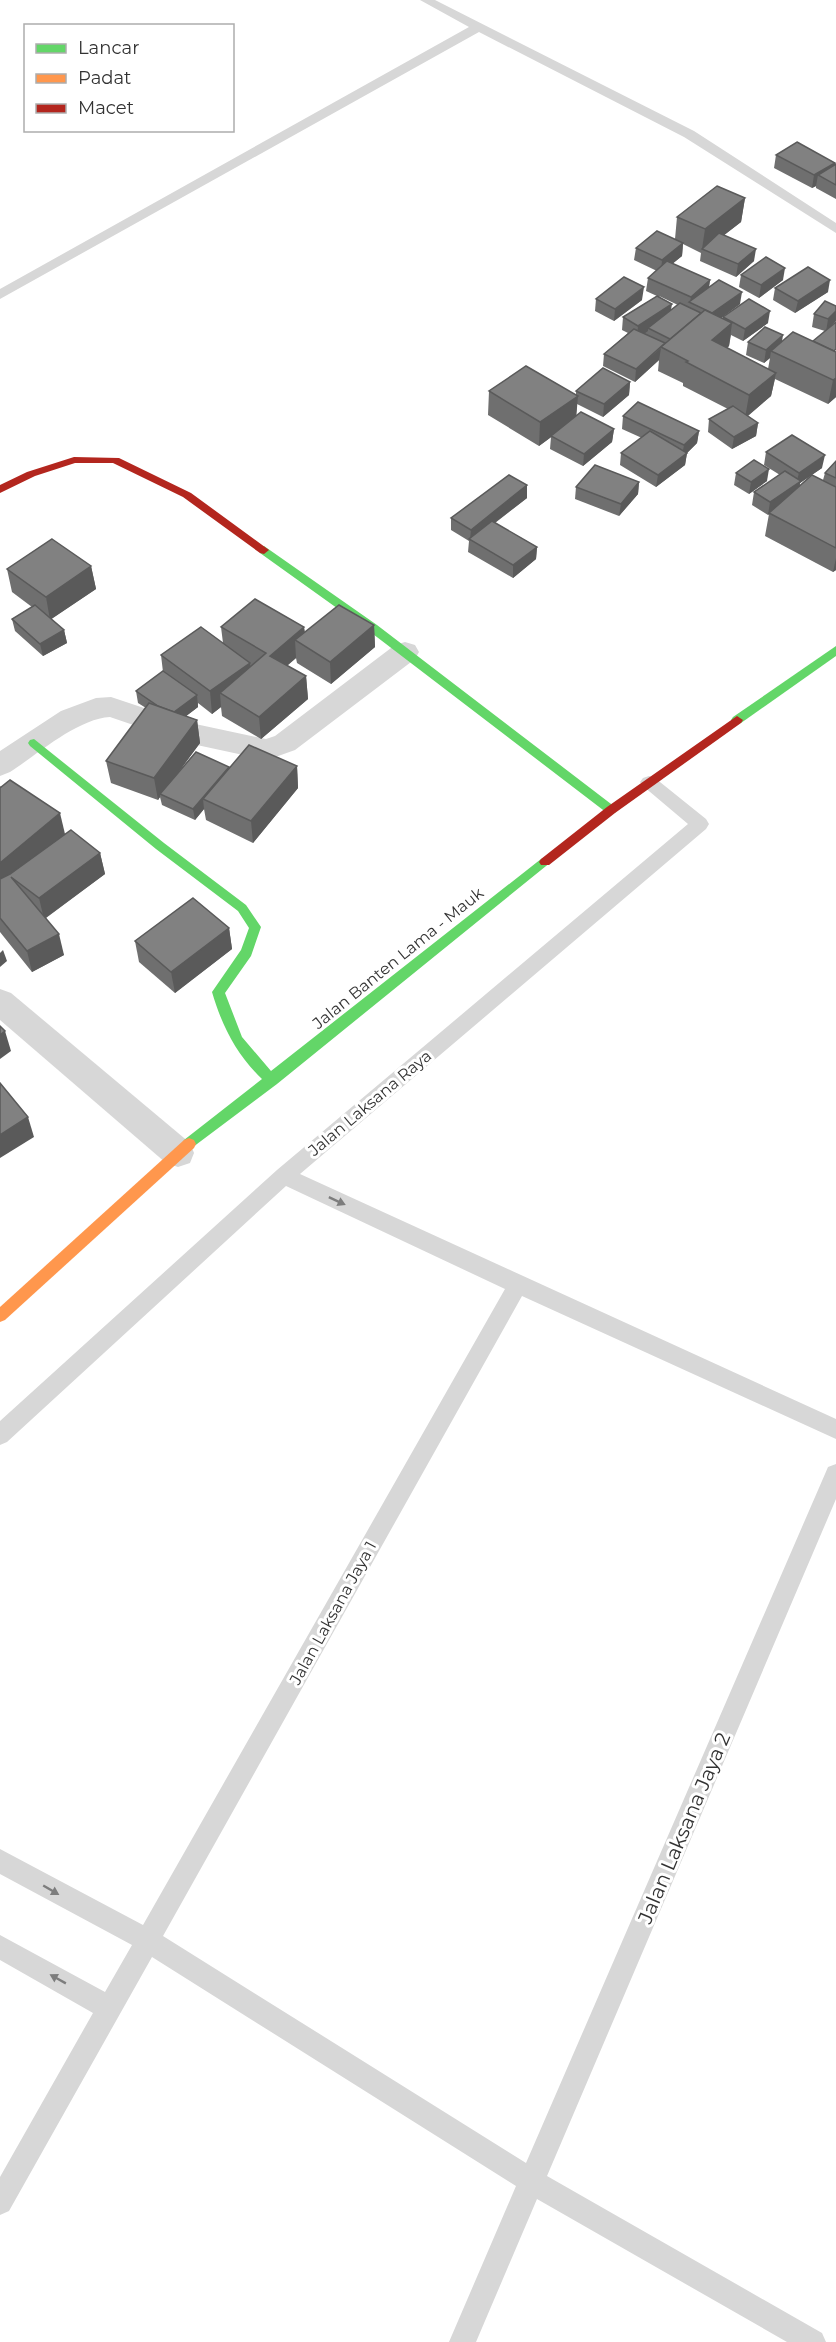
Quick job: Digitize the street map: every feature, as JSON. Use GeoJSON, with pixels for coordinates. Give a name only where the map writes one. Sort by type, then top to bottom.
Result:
{"type":"FeatureCollection","features":[{"type":"Feature","properties":{"kind":"street"},"geometry":{"type":"LineString","coordinates":[[0,489],[31,474],[74,460],[115,460],[187,495],[405,652],[611,810]]}},
{"type":"Feature","properties":{"kind":"street","name":"Jalan Banten Lama - Mauk"},"geometry":{"type":"LineString","coordinates":[[0,1316],[178,1153],[611,810],[836,650]]}},
{"type":"Feature","properties":{"kind":"street"},"geometry":{"type":"LineString","coordinates":[[0,765],[71,718],[96,708],[111,707],[183,732],[267,750],[285,743],[405,652]]}},
{"type":"Feature","properties":{"kind":"street"},"geometry":{"type":"LineString","coordinates":[[34,742],[160,846],[242,908],[255,927],[247,952],[218,992],[227,1025],[249,1059],[272,1080]]}},
{"type":"Feature","properties":{"kind":"street"},"geometry":{"type":"LineString","coordinates":[[0,1002],[178,1153]]}},
{"type":"Feature","properties":{"kind":"lane"},"geometry":{"type":"LineString","coordinates":[[426,0],[689,134],[836,229]]}},
{"type":"Feature","properties":{"kind":"lane"},"geometry":{"type":"LineString","coordinates":[[0,296],[478,27]]}},
{"type":"Feature","properties":{"kind":"lane","name":"Jalan Laksana Raya"},"geometry":{"type":"LineString","coordinates":[[0,1436],[284,1176],[700,824],[649,782]]}},
{"type":"Feature","properties":{"kind":"lane"},"geometry":{"type":"LineString","coordinates":[[284,1176],[836,1429]]}},
{"type":"Feature","properties":{"kind":"lane","name":"Jalan Laksana Jaya 1"},"geometry":{"type":"LineString","coordinates":[[0,2202],[518,1285]]}},
{"type":"Feature","properties":{"kind":"lane","name":"Jalan Laksana Jaya 2"},"geometry":{"type":"LineString","coordinates":[[462,2342],[836,1474]]}},
{"type":"Feature","properties":{"kind":"lane"},"geometry":{"type":"LineString","coordinates":[[0,1861],[149,1941],[531,2181],[813,2342]]}},
{"type":"Feature","properties":{"kind":"lane"},"geometry":{"type":"LineString","coordinates":[[0,1947],[109,2008]]}},
{"type":"Feature","properties":{"kind":"building"},"geometry":{"type":"Polygon","coordinates":[[[797,142],[835,163],[814,175],[776,155],[797,142]]]}},
{"type":"Feature","properties":{"kind":"building"},"geometry":{"type":"Polygon","coordinates":[[[836,164],[836,185],[818,175],[836,164]]]}},
{"type":"Feature","properties":{"kind":"building"},"geometry":{"type":"Polygon","coordinates":[[[717,186],[745,198],[705,229],[677,217],[717,186]]]}},
{"type":"Feature","properties":{"kind":"building"},"geometry":{"type":"Polygon","coordinates":[[[657,231],[683,243],[662,260],[636,248],[657,231]]]}},
{"type":"Feature","properties":{"kind":"building"},"geometry":{"type":"Polygon","coordinates":[[[719,233],[756,249],[738,264],[702,249],[719,233]]]}},
{"type":"Feature","properties":{"kind":"building"},"geometry":{"type":"Polygon","coordinates":[[[766,257],[785,268],[761,285],[741,275],[766,257]]]}},
{"type":"Feature","properties":{"kind":"building"},"geometry":{"type":"Polygon","coordinates":[[[667,261],[710,280],[691,297],[648,278],[667,261]]]}},
{"type":"Feature","properties":{"kind":"building"},"geometry":{"type":"Polygon","coordinates":[[[808,267],[830,280],[798,301],[775,288],[808,267]]]}},
{"type":"Feature","properties":{"kind":"building"},"geometry":{"type":"Polygon","coordinates":[[[624,277],[644,287],[615,309],[596,299],[624,277]]]}},
{"type":"Feature","properties":{"kind":"building"},"geometry":{"type":"Polygon","coordinates":[[[719,280],[742,292],[712,313],[689,302],[719,280]]]}},
{"type":"Feature","properties":{"kind":"building"},"geometry":{"type":"Polygon","coordinates":[[[657,296],[672,304],[638,326],[623,317],[657,296]]]}},
{"type":"Feature","properties":{"kind":"building"},"geometry":{"type":"Polygon","coordinates":[[[749,299],[770,311],[745,329],[723,317],[749,299]]]}},
{"type":"Feature","properties":{"kind":"building"},"geometry":{"type":"Polygon","coordinates":[[[825,301],[836,306],[836,311],[828,319],[814,314],[825,301]]]}},
{"type":"Feature","properties":{"kind":"building"},"geometry":{"type":"Polygon","coordinates":[[[680,303],[701,313],[670,339],[648,328],[680,303]]]}},
{"type":"Feature","properties":{"kind":"building"},"geometry":{"type":"Polygon","coordinates":[[[705,310],[732,323],[712,340],[776,373],[749,395],[661,347],[705,310]]]}},
{"type":"Feature","properties":{"kind":"building"},"geometry":{"type":"Polygon","coordinates":[[[836,322],[836,349],[834,351],[813,341],[836,322]]]}},
{"type":"Feature","properties":{"kind":"building"},"geometry":{"type":"Polygon","coordinates":[[[765,327],[783,335],[766,350],[748,342],[765,327]]]}},
{"type":"Feature","properties":{"kind":"building"},"geometry":{"type":"Polygon","coordinates":[[[634,329],[665,343],[636,369],[604,354],[634,329]]]}},
{"type":"Feature","properties":{"kind":"building"},"geometry":{"type":"Polygon","coordinates":[[[793,332],[836,352],[836,378],[833,380],[771,351],[793,332]]]}},
{"type":"Feature","properties":{"kind":"building"},"geometry":{"type":"Polygon","coordinates":[[[526,366],[578,396],[540,422],[489,391],[526,366]]]}},
{"type":"Feature","properties":{"kind":"building"},"geometry":{"type":"Polygon","coordinates":[[[603,368],[630,382],[604,404],[576,391],[603,368]]]}},
{"type":"Feature","properties":{"kind":"building"},"geometry":{"type":"Polygon","coordinates":[[[638,402],[699,431],[684,445],[623,416],[638,402]]]}},
{"type":"Feature","properties":{"kind":"building"},"geometry":{"type":"Polygon","coordinates":[[[733,406],[758,423],[734,437],[709,419],[733,406]]]}},
{"type":"Feature","properties":{"kind":"building"},"geometry":{"type":"Polygon","coordinates":[[[581,412],[614,429],[584,454],[551,436],[581,412]]]}},
{"type":"Feature","properties":{"kind":"building"},"geometry":{"type":"Polygon","coordinates":[[[650,431],[687,453],[658,475],[621,453],[650,431]]]}},
{"type":"Feature","properties":{"kind":"building"},"geometry":{"type":"Polygon","coordinates":[[[792,435],[825,455],[799,473],[766,452],[792,435]]]}},
{"type":"Feature","properties":{"kind":"building"},"geometry":{"type":"Polygon","coordinates":[[[754,460],[769,469],[751,482],[736,473],[754,460]]]}},
{"type":"Feature","properties":{"kind":"building"},"geometry":{"type":"Polygon","coordinates":[[[836,461],[836,478],[825,473],[836,461]]]}},
{"type":"Feature","properties":{"kind":"building"},"geometry":{"type":"Polygon","coordinates":[[[595,465],[639,482],[621,504],[576,487],[595,465]]]}},
{"type":"Feature","properties":{"kind":"building"},"geometry":{"type":"Polygon","coordinates":[[[785,471],[801,481],[770,502],[754,492],[785,471]]]}},
{"type":"Feature","properties":{"kind":"building"},"geometry":{"type":"Polygon","coordinates":[[[509,475],[527,485],[471,530],[451,518],[509,475]]]}},
{"type":"Feature","properties":{"kind":"building"},"geometry":{"type":"Polygon","coordinates":[[[812,475],[836,487],[836,548],[769,513],[812,475]]]}},
{"type":"Feature","properties":{"kind":"building"},"geometry":{"type":"Polygon","coordinates":[[[492,521],[537,547],[513,565],[469,539],[492,521]]]}},
{"type":"Feature","properties":{"kind":"building"},"geometry":{"type":"Polygon","coordinates":[[[52,539],[91,566],[46,597],[7,569],[52,539]]]}},
{"type":"Feature","properties":{"kind":"building"},"geometry":{"type":"Polygon","coordinates":[[[255,599],[304,627],[270,656],[306,676],[259,717],[220,693],[266,653],[221,627],[255,599]]]}},
{"type":"Feature","properties":{"kind":"building"},"geometry":{"type":"Polygon","coordinates":[[[35,605],[64,630],[40,644],[12,619],[35,605]]]}},
{"type":"Feature","properties":{"kind":"building"},"geometry":{"type":"Polygon","coordinates":[[[339,605],[374,625],[330,662],[295,640],[339,605]]]}},
{"type":"Feature","properties":{"kind":"building"},"geometry":{"type":"Polygon","coordinates":[[[201,627],[250,663],[210,691],[161,655],[201,627]]]}},
{"type":"Feature","properties":{"kind":"building"},"geometry":{"type":"Polygon","coordinates":[[[163,671],[197,695],[174,712],[158,706],[136,691],[163,671]]]}},
{"type":"Feature","properties":{"kind":"building"},"geometry":{"type":"Polygon","coordinates":[[[149,703],[197,720],[154,778],[106,761],[149,703]]]}},
{"type":"Feature","properties":{"kind":"building"},"geometry":{"type":"Polygon","coordinates":[[[249,745],[297,766],[251,821],[203,799],[249,745]]]}},
{"type":"Feature","properties":{"kind":"building"},"geometry":{"type":"Polygon","coordinates":[[[196,752],[229,767],[193,809],[160,794],[196,752]]]}},
{"type":"Feature","properties":{"kind":"building"},"geometry":{"type":"Polygon","coordinates":[[[10,780],[60,813],[0,863],[0,788],[10,780]]]}},
{"type":"Feature","properties":{"kind":"building"},"geometry":{"type":"Polygon","coordinates":[[[71,830],[100,853],[39,898],[11,877],[59,934],[27,951],[0,918],[0,879],[71,830]]]}},
{"type":"Feature","properties":{"kind":"building"},"geometry":{"type":"Polygon","coordinates":[[[193,898],[229,928],[171,972],[135,941],[193,898]]]}},
{"type":"Feature","properties":{"kind":"building"},"geometry":{"type":"Polygon","coordinates":[[[0,1083],[28,1117],[0,1135],[0,1083]]]}},
{"type":"Feature","properties":{"kind":"traffic: fast"},"geometry":{"type":"LineString","coordinates":[[264,550],[373,628],[611,810]]}},
{"type":"Feature","properties":{"kind":"traffic: fast"},"geometry":{"type":"LineString","coordinates":[[737,720],[836,650]]}},
{"type":"Feature","properties":{"kind":"traffic: fast"},"geometry":{"type":"LineString","coordinates":[[34,743],[160,846],[242,908],[255,927],[247,952],[218,992],[237,1040],[251,1060],[272,1080]]}},
{"type":"Feature","properties":{"kind":"traffic: fast"},"geometry":{"type":"LineString","coordinates":[[189,1144],[545,862]]}},
{"type":"Feature","properties":{"kind":"traffic: slow"},"geometry":{"type":"LineString","coordinates":[[0,1316],[189,1144]]}},
{"type":"Feature","properties":{"kind":"traffic: jam"},"geometry":{"type":"LineString","coordinates":[[0,489],[31,474],[74,460],[115,460],[187,495],[264,550]]}},
{"type":"Feature","properties":{"kind":"traffic: jam"},"geometry":{"type":"LineString","coordinates":[[545,862],[611,810],[737,720]]}}]}
